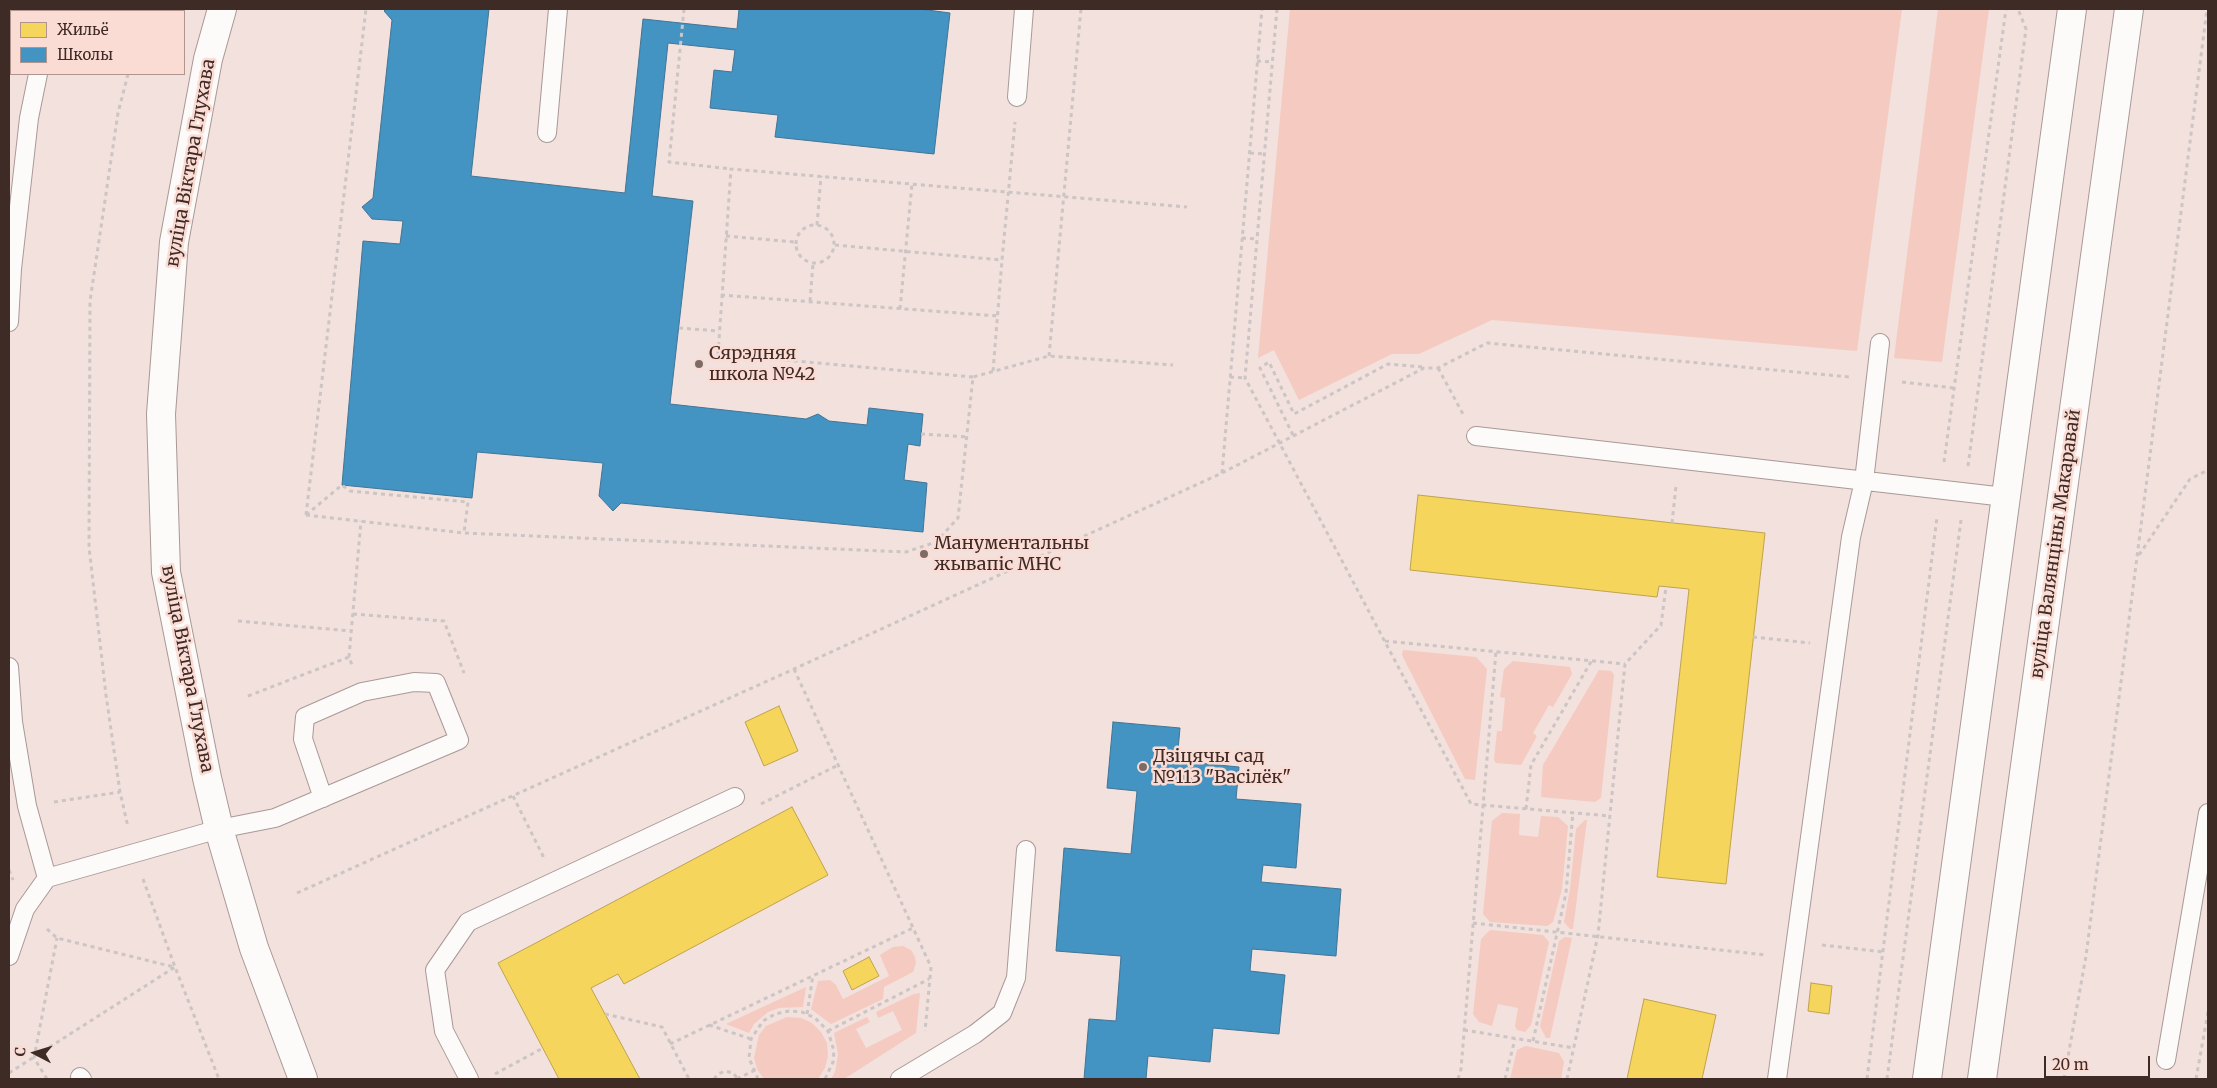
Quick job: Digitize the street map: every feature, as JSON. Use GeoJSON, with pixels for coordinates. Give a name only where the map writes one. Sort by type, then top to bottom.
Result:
{"type":"FeatureCollection","features":[{"type":"Feature","properties":{"kind":"street","name":"вуліца Віктара Глухава"},"geometry":{"type":"LineString","coordinates":[[222,9],[208,59],[174,242],[161,414],[166,572],[219,830],[254,948],[303,1079]]}},
{"type":"Feature","properties":{"kind":"street"},"geometry":{"type":"LineString","coordinates":[[1927,1079],[2072,9]]}},
{"type":"Feature","properties":{"kind":"street","name":"вуліца Валянціны Макаравай"},"geometry":{"type":"LineString","coordinates":[[1982,1079],[2129,9]]}},
{"type":"Feature","properties":{"kind":"lane"},"geometry":{"type":"LineString","coordinates":[[547,133],[558,9]]}},
{"type":"Feature","properties":{"kind":"lane"},"geometry":{"type":"LineString","coordinates":[[1017,97],[1024,9]]}},
{"type":"Feature","properties":{"kind":"lane"},"geometry":{"type":"LineString","coordinates":[[9,322],[11,266],[29,118],[38,75]]}},
{"type":"Feature","properties":{"kind":"lane"},"geometry":{"type":"LineString","coordinates":[[1776,1079],[1851,537],[1864,481],[1880,343]]}},
{"type":"Feature","properties":{"kind":"lane"},"geometry":{"type":"LineString","coordinates":[[1476,436],[2006,497]]}},
{"type":"Feature","properties":{"kind":"lane"},"geometry":{"type":"LineString","coordinates":[[9,667],[13,722],[27,806],[47,878]]}},
{"type":"Feature","properties":{"kind":"lane"},"geometry":{"type":"LineString","coordinates":[[9,956],[25,909],[47,878],[219,830],[275,818],[323,798],[459,740],[436,683],[414,682],[362,692],[305,717],[304,739],[323,798]]}},
{"type":"Feature","properties":{"kind":"lane"},"geometry":{"type":"LineString","coordinates":[[469,1079],[444,1031],[435,970],[468,922],[735,797]]}},
{"type":"Feature","properties":{"kind":"lane"},"geometry":{"type":"LineString","coordinates":[[2166,1060],[2208,814]]}},
{"type":"Feature","properties":{"kind":"lane"},"geometry":{"type":"LineString","coordinates":[[900,1079],[975,1034],[1002,1013],[1016,978],[1026,850]]}},
{"type":"Feature","properties":{"kind":"path"},"geometry":{"type":"LineString","coordinates":[[306,515],[366,9]]}},
{"type":"Feature","properties":{"kind":"path"},"geometry":{"type":"LineString","coordinates":[[684,9],[669,162],[1187,207]]}},
{"type":"Feature","properties":{"kind":"path"},"geometry":{"type":"LineString","coordinates":[[1050,356],[1081,9]]}},
{"type":"Feature","properties":{"kind":"path"},"geometry":{"type":"LineString","coordinates":[[1222,473],[1262,9]]}},
{"type":"Feature","properties":{"kind":"path"},"geometry":{"type":"LineString","coordinates":[[1277,9],[1244,378],[1471,804],[1610,816]]}},
{"type":"Feature","properties":{"kind":"path"},"geometry":{"type":"LineString","coordinates":[[1944,465],[2006,9]]}},
{"type":"Feature","properties":{"kind":"path"},"geometry":{"type":"LineString","coordinates":[[1968,467],[2026,30],[2018,9]]}},
{"type":"Feature","properties":{"kind":"path"},"geometry":{"type":"LineString","coordinates":[[2064,1079],[2086,956],[2206,9]]}},
{"type":"Feature","properties":{"kind":"path"},"geometry":{"type":"LineString","coordinates":[[1257,61],[1273,62]]}},
{"type":"Feature","properties":{"kind":"path"},"geometry":{"type":"LineString","coordinates":[[128,75],[118,113],[90,301],[89,547],[106,695],[120,792],[134,854],[175,968],[219,1079]]}},
{"type":"Feature","properties":{"kind":"path"},"geometry":{"type":"LineString","coordinates":[[993,371],[1017,97]]}},
{"type":"Feature","properties":{"kind":"path"},"geometry":{"type":"LineString","coordinates":[[1250,153],[1265,154]]}},
{"type":"Feature","properties":{"kind":"path"},"geometry":{"type":"LineString","coordinates":[[731,168],[718,354],[973,378],[1050,356],[1173,365]]}},
{"type":"Feature","properties":{"kind":"path"},"geometry":{"type":"LineString","coordinates":[[817,225],[821,176]]}},
{"type":"Feature","properties":{"kind":"path"},"geometry":{"type":"LineString","coordinates":[[900,309],[912,184]]}},
{"type":"Feature","properties":{"kind":"path"},"geometry":{"type":"LineString","coordinates":[[817,225],[831,233],[835,245],[830,257],[820,264],[813,264],[802,259],[798,254],[795,242],[802,230],[807,226],[817,225]]}},
{"type":"Feature","properties":{"kind":"path"},"geometry":{"type":"LineString","coordinates":[[726,236],[795,242]]}},
{"type":"Feature","properties":{"kind":"path"},"geometry":{"type":"LineString","coordinates":[[1242,238],[1257,239]]}},
{"type":"Feature","properties":{"kind":"path"},"geometry":{"type":"LineString","coordinates":[[835,245],[1002,260]]}},
{"type":"Feature","properties":{"kind":"path"},"geometry":{"type":"LineString","coordinates":[[810,302],[813,264]]}},
{"type":"Feature","properties":{"kind":"path"},"geometry":{"type":"LineString","coordinates":[[722,295],[998,316]]}},
{"type":"Feature","properties":{"kind":"path"},"geometry":{"type":"LineString","coordinates":[[679,328],[719,331]]}},
{"type":"Feature","properties":{"kind":"path"},"geometry":{"type":"LineString","coordinates":[[1293,435],[1260,368],[1268,362],[1294,414],[1388,364],[1438,368],[1487,344],[1875,379],[1954,388]]}},
{"type":"Feature","properties":{"kind":"path"},"geometry":{"type":"LineString","coordinates":[[297,893],[794,669],[1222,473],[1424,368]]}},
{"type":"Feature","properties":{"kind":"path"},"geometry":{"type":"LineString","coordinates":[[1230,377],[1244,378]]}},
{"type":"Feature","properties":{"kind":"path"},"geometry":{"type":"LineString","coordinates":[[306,515],[464,533],[906,552],[936,542],[958,518],[973,378]]}},
{"type":"Feature","properties":{"kind":"path"},"geometry":{"type":"LineString","coordinates":[[921,434],[967,437]]}},
{"type":"Feature","properties":{"kind":"path"},"geometry":{"type":"LineString","coordinates":[[2138,555],[2190,479],[2208,470]]}},
{"type":"Feature","properties":{"kind":"path"},"geometry":{"type":"LineString","coordinates":[[1672,523],[1676,484]]}},
{"type":"Feature","properties":{"kind":"path"},"geometry":{"type":"LineString","coordinates":[[306,515],[342,485],[350,491],[468,502],[464,533]]}},
{"type":"Feature","properties":{"kind":"path"},"geometry":{"type":"LineString","coordinates":[[1867,1079],[1938,511]]}},
{"type":"Feature","properties":{"kind":"path"},"geometry":{"type":"LineString","coordinates":[[1887,1079],[1961,514]]}},
{"type":"Feature","properties":{"kind":"path"},"geometry":{"type":"LineString","coordinates":[[361,521],[349,657],[362,692]]}},
{"type":"Feature","properties":{"kind":"path"},"geometry":{"type":"LineString","coordinates":[[1568,1079],[1598,935],[1626,664],[1661,625],[1666,587]]}},
{"type":"Feature","properties":{"kind":"path"},"geometry":{"type":"LineString","coordinates":[[238,621],[351,631]]}},
{"type":"Feature","properties":{"kind":"path"},"geometry":{"type":"LineString","coordinates":[[1753,637],[1810,643]]}},
{"type":"Feature","properties":{"kind":"path"},"geometry":{"type":"LineString","coordinates":[[1384,640],[1626,664]]}},
{"type":"Feature","properties":{"kind":"path"},"geometry":{"type":"LineString","coordinates":[[1458,1079],[1461,1069],[1496,651]]}},
{"type":"Feature","properties":{"kind":"path"},"geometry":{"type":"LineString","coordinates":[[248,696],[349,657]]}},
{"type":"Feature","properties":{"kind":"path"},"geometry":{"type":"LineString","coordinates":[[1526,808],[1531,765],[1592,660]]}},
{"type":"Feature","properties":{"kind":"path"},"geometry":{"type":"LineString","coordinates":[[794,669],[930,967],[924,1036]]}},
{"type":"Feature","properties":{"kind":"path"},"geometry":{"type":"LineString","coordinates":[[27,806],[120,792]]}},
{"type":"Feature","properties":{"kind":"path"},"geometry":{"type":"LineString","coordinates":[[513,796],[556,882]]}},
{"type":"Feature","properties":{"kind":"path"},"geometry":{"type":"LineString","coordinates":[[1533,1042],[1566,892],[1573,812]]}},
{"type":"Feature","properties":{"kind":"path"},"geometry":{"type":"LineString","coordinates":[[10,872],[25,909],[57,938],[175,968]]}},
{"type":"Feature","properties":{"kind":"path"},"geometry":{"type":"LineString","coordinates":[[9,879],[10,872]]}},
{"type":"Feature","properties":{"kind":"path"},"geometry":{"type":"LineString","coordinates":[[1473,923],[1598,935],[1771,956]]}},
{"type":"Feature","properties":{"kind":"path"},"geometry":{"type":"LineString","coordinates":[[670,1044],[912,928]]}},
{"type":"Feature","properties":{"kind":"path"},"geometry":{"type":"LineString","coordinates":[[47,1079],[34,1058],[57,938]]}},
{"type":"Feature","properties":{"kind":"path"},"geometry":{"type":"LineString","coordinates":[[1821,954],[1822,945],[1884,952]]}},
{"type":"Feature","properties":{"kind":"path"},"geometry":{"type":"LineString","coordinates":[[9,1073],[175,968]]}},
{"type":"Feature","properties":{"kind":"path"},"geometry":{"type":"LineString","coordinates":[[807,1014],[813,975]]}},
{"type":"Feature","properties":{"kind":"path"},"geometry":{"type":"LineString","coordinates":[[828,1031],[930,979]]}},
{"type":"Feature","properties":{"kind":"path"},"geometry":{"type":"LineString","coordinates":[[758,1079],[749,1058],[751,1039],[763,1021],[775,1014],[789,1011],[807,1014],[815,1018],[828,1031],[834,1050],[833,1062],[825,1079]]}},
{"type":"Feature","properties":{"kind":"path"},"geometry":{"type":"LineString","coordinates":[[2196,1079],[2208,1012]]}},
{"type":"Feature","properties":{"kind":"path"},"geometry":{"type":"LineString","coordinates":[[605,1014],[662,1027],[688,1079]]}},
{"type":"Feature","properties":{"kind":"path"},"geometry":{"type":"LineString","coordinates":[[709,1025],[751,1039]]}},
{"type":"Feature","properties":{"kind":"path"},"geometry":{"type":"LineString","coordinates":[[1464,1030],[1574,1048]]}},
{"type":"Feature","properties":{"kind":"path"},"geometry":{"type":"LineString","coordinates":[[1505,1079],[1515,1038]]}},
{"type":"Feature","properties":{"kind":"path"},"geometry":{"type":"LineString","coordinates":[[489,1078],[542,1048]]}},
{"type":"Feature","properties":{"kind":"path"},"geometry":{"type":"LineString","coordinates":[[714,1079],[718,1074],[725,1071],[733,1073],[737,1079],[753,1071]]}},
{"type":"Feature","properties":{"kind":"shaded area"},"geometry":{"type":"Polygon","coordinates":[[[1290,9],[1902,9],[1857,351],[1492,320],[1419,354],[1392,354],[1299,400],[1274,350],[1258,358],[1290,9]]]}},
{"type":"Feature","properties":{"kind":"shaded area"},"geometry":{"type":"Polygon","coordinates":[[[1938,9],[1989,9],[1942,362],[1894,358],[1938,9]]]}},
{"type":"Feature","properties":{"kind":"shaded area"},"geometry":{"type":"Polygon","coordinates":[[[1403,650],[1476,657],[1487,669],[1475,780],[1465,779],[1402,655],[1403,650]]]}},
{"type":"Feature","properties":{"kind":"shaded area"},"geometry":{"type":"Polygon","coordinates":[[[1513,661],[1570,667],[1572,674],[1553,707],[1549,705],[1533,733],[1537,736],[1521,765],[1496,763],[1494,760],[1497,731],[1502,731],[1505,698],[1500,697],[1504,669],[1513,661]]]}},
{"type":"Feature","properties":{"kind":"shaded area"},"geometry":{"type":"Polygon","coordinates":[[[1599,670],[1611,671],[1614,675],[1601,798],[1595,802],[1541,797],[1543,765],[1599,670]]]}},
{"type":"Feature","properties":{"kind":"shaded area"},"geometry":{"type":"Polygon","coordinates":[[[1502,813],[1520,814],[1519,835],[1538,837],[1541,816],[1558,817],[1568,826],[1562,889],[1553,922],[1547,926],[1490,922],[1483,914],[1492,821],[1502,813]]]}},
{"type":"Feature","properties":{"kind":"shaded area"},"geometry":{"type":"Polygon","coordinates":[[[1587,820],[1573,929],[1570,929],[1564,922],[1570,889],[1576,829],[1587,820]]]}},
{"type":"Feature","properties":{"kind":"shaded area"},"geometry":{"type":"Polygon","coordinates":[[[1490,930],[1543,935],[1549,942],[1531,1025],[1525,1032],[1517,1030],[1515,1026],[1518,1008],[1498,1004],[1492,1026],[1479,1022],[1473,1014],[1481,939],[1490,930]]]}},
{"type":"Feature","properties":{"kind":"shaded area"},"geometry":{"type":"Polygon","coordinates":[[[1565,937],[1572,938],[1550,1038],[1546,1038],[1540,1026],[1559,941],[1565,937]]]}},
{"type":"Feature","properties":{"kind":"shaded area"},"geometry":{"type":"Polygon","coordinates":[[[903,946],[911,950],[915,957],[916,963],[913,972],[884,987],[883,999],[831,1024],[811,1009],[818,981],[830,980],[836,985],[843,999],[889,976],[880,955],[893,947],[903,946]]]}},
{"type":"Feature","properties":{"kind":"shaded area"},"geometry":{"type":"Polygon","coordinates":[[[806,987],[803,1007],[779,1008],[768,1012],[754,1024],[749,1033],[726,1024],[806,987]]]}},
{"type":"Feature","properties":{"kind":"shaded area"},"geometry":{"type":"Polygon","coordinates":[[[920,993],[916,1033],[844,1079],[831,1079],[835,1072],[838,1054],[834,1033],[867,1017],[870,1022],[856,1029],[866,1048],[902,1030],[893,1011],[878,1018],[876,1012],[920,993]]]}},
{"type":"Feature","properties":{"kind":"shaded area"},"geometry":{"type":"Polygon","coordinates":[[[787,1017],[801,1018],[812,1023],[821,1032],[827,1043],[828,1056],[825,1068],[818,1079],[764,1079],[757,1069],[754,1058],[759,1035],[766,1026],[787,1017]]]}},
{"type":"Feature","properties":{"kind":"shaded area"},"geometry":{"type":"Polygon","coordinates":[[[1526,1046],[1559,1053],[1564,1062],[1561,1079],[1510,1079],[1517,1050],[1526,1046]]]}},
{"type":"Feature","properties":{"kind":"building: Жильё"},"geometry":{"type":"Polygon","coordinates":[[[1418,495],[1765,533],[1726,884],[1657,877],[1689,589],[1659,586],[1657,597],[1410,570],[1418,495]]]}},
{"type":"Feature","properties":{"kind":"building: Жильё"},"geometry":{"type":"Polygon","coordinates":[[[779,706],[798,751],[764,766],[745,722],[779,706]]]}},
{"type":"Feature","properties":{"kind":"building: Жильё"},"geometry":{"type":"Polygon","coordinates":[[[792,807],[828,875],[624,984],[618,974],[591,988],[640,1079],[559,1079],[498,963],[792,807]]]}},
{"type":"Feature","properties":{"kind":"building: Жильё"},"geometry":{"type":"Polygon","coordinates":[[[869,957],[879,976],[852,990],[843,971],[869,957]]]}},
{"type":"Feature","properties":{"kind":"building: Жильё"},"geometry":{"type":"Polygon","coordinates":[[[1811,983],[1832,986],[1829,1014],[1808,1011],[1811,983]]]}},
{"type":"Feature","properties":{"kind":"building: Жильё"},"geometry":{"type":"Polygon","coordinates":[[[1644,999],[1716,1015],[1702,1079],[1627,1079],[1644,999]]]}},
{"type":"Feature","properties":{"kind":"building: Школы"},"geometry":{"type":"Polygon","coordinates":[[[386,9],[489,9],[471,176],[625,193],[643,19],[737,29],[739,9],[920,9],[950,13],[934,154],[775,137],[778,115],[710,108],[714,70],[732,72],[735,50],[668,43],[652,196],[693,201],[670,404],[806,419],[818,414],[829,421],[867,425],[869,408],[923,414],[920,446],[908,444],[904,480],[927,483],[923,532],[621,503],[613,511],[599,496],[603,463],[477,452],[472,498],[342,485],[363,241],[400,244],[403,221],[372,219],[362,207],[373,198],[392,20],[384,11],[386,9]]]}},
{"type":"Feature","properties":{"kind":"building: Школы"},"geometry":{"type":"Polygon","coordinates":[[[1113,722],[1180,728],[1177,761],[1239,767],[1236,799],[1301,804],[1296,868],[1263,865],[1261,882],[1341,889],[1336,956],[1252,949],[1250,971],[1285,975],[1279,1034],[1213,1028],[1210,1062],[1148,1056],[1146,1079],[1084,1079],[1089,1019],[1116,1021],[1121,956],[1056,951],[1064,848],[1131,854],[1137,791],[1107,788],[1113,722]]]}},
{"type":"Feature","properties":{"kind":"place","name":"Сярэдняя школа №42"},"geometry":{"type":"Point","coordinates":[699,364]}},
{"type":"Feature","properties":{"kind":"place","name":"Манументальны жывапіс МНС"},"geometry":{"type":"Point","coordinates":[924,554]}},
{"type":"Feature","properties":{"kind":"place","name":"Дзіцячы сад №113 \"Васілёк\""},"geometry":{"type":"Point","coordinates":[1143,767]}}]}
